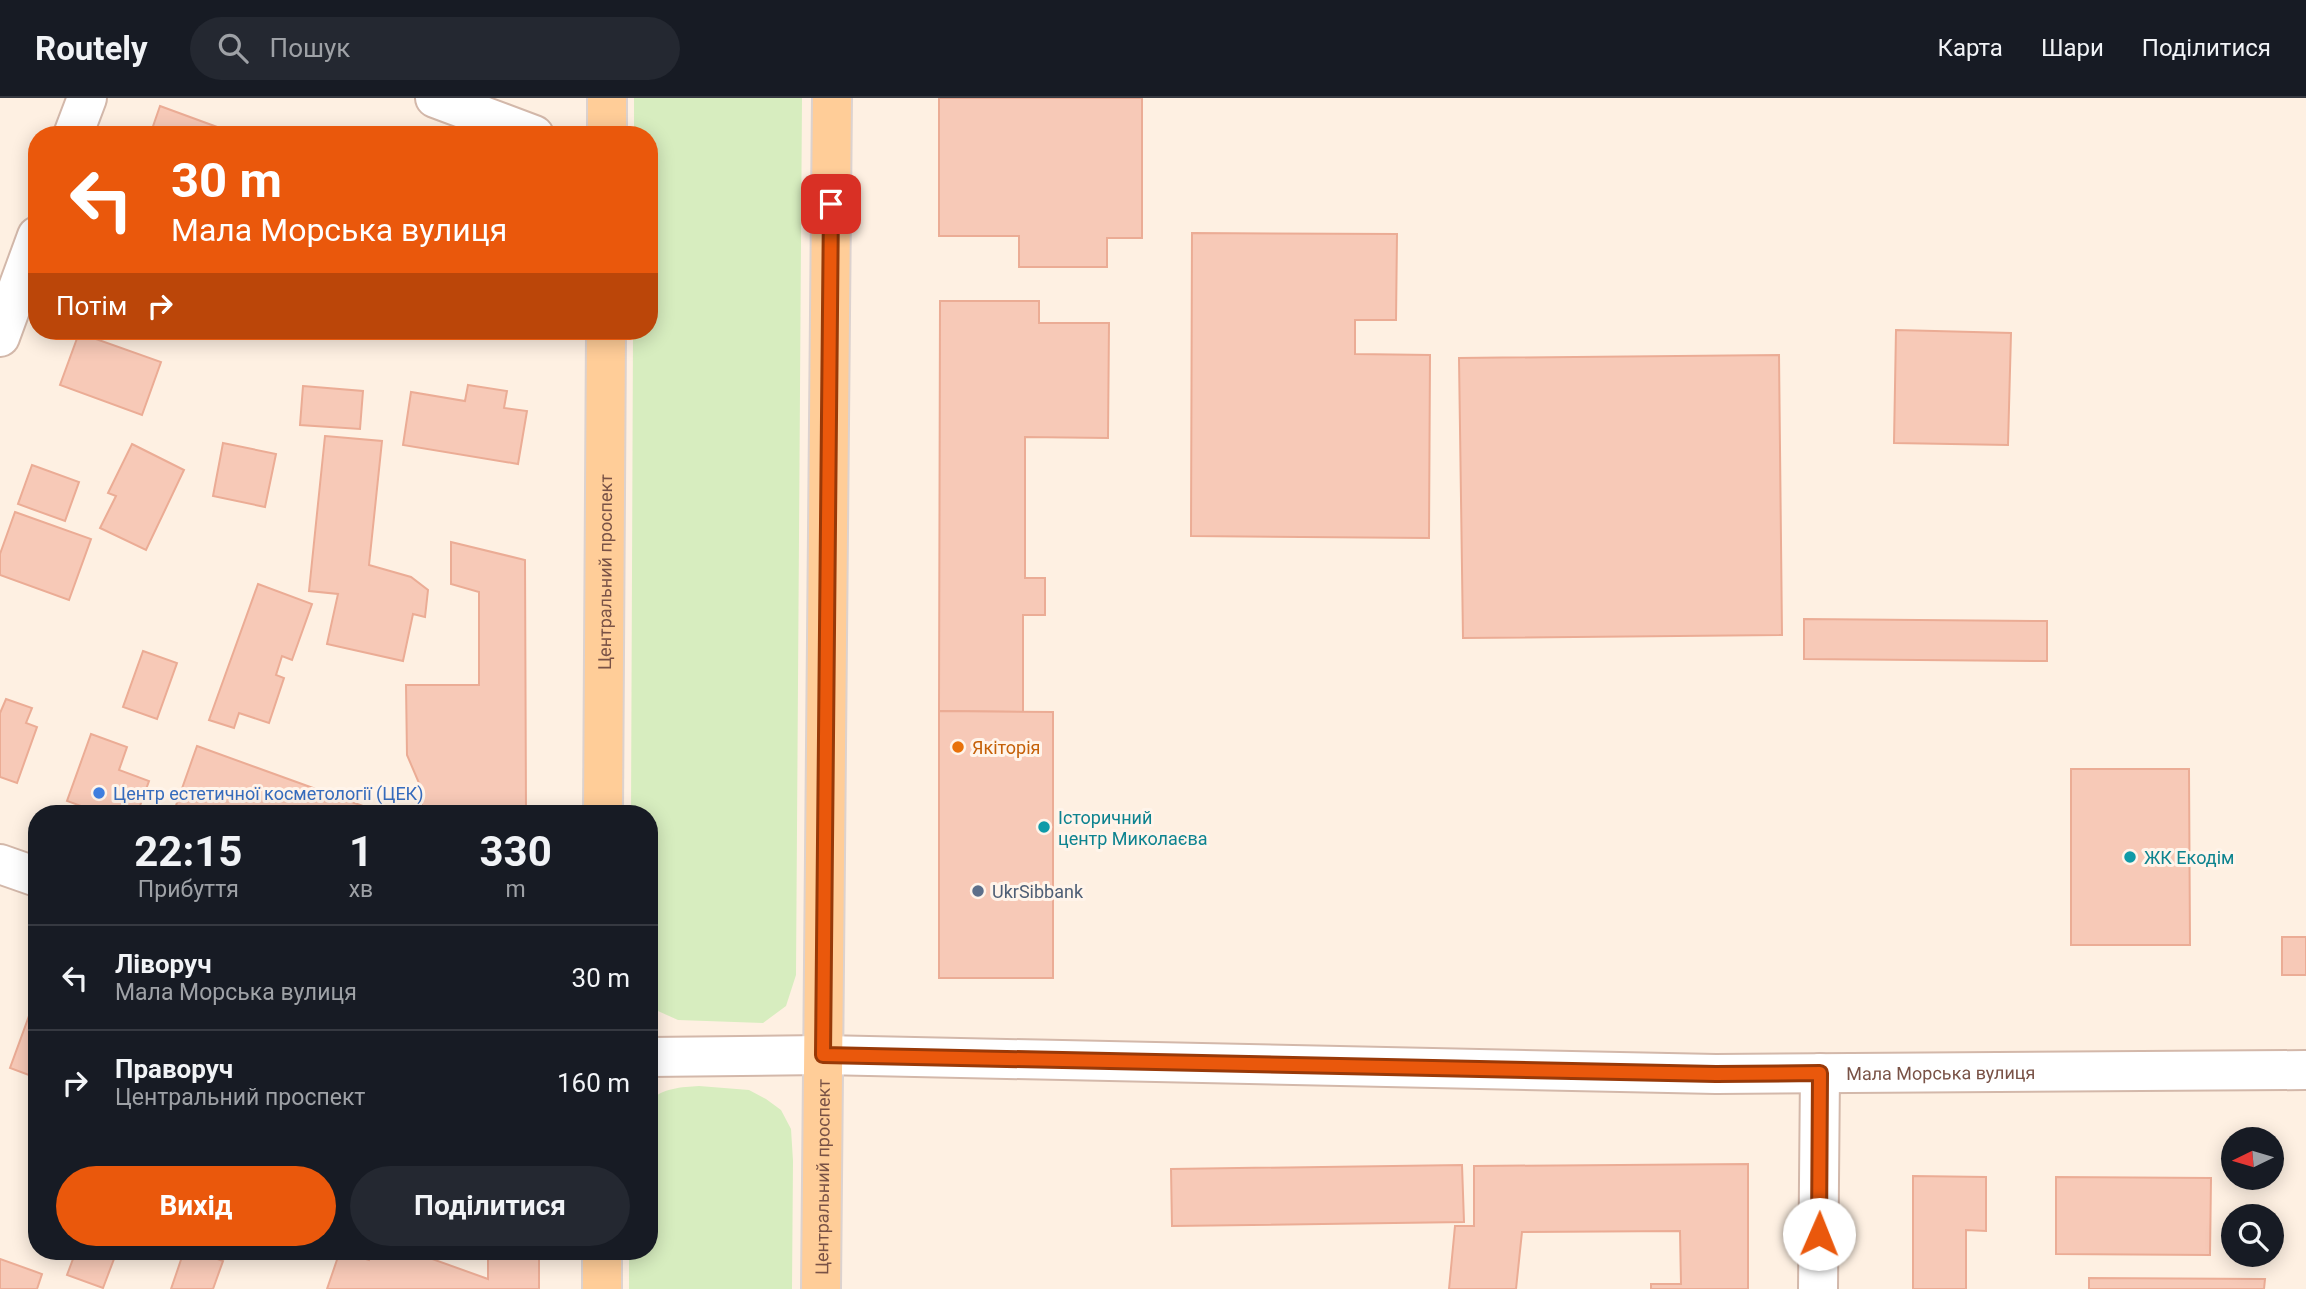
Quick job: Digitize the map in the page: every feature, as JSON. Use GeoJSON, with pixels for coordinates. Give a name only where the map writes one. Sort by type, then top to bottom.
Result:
{"type":"FeatureCollection","features":[{"type":"Feature","properties":{"kind":"main road"},"geometry":{"type":"LineString","coordinates":[[607,98],[607,126]]}},
{"type":"Feature","properties":{"kind":"main road","name":"Центральний проспект"},"geometry":{"type":"LineString","coordinates":[[821,1289],[832,98]]}},
{"type":"Feature","properties":{"kind":"main road","name":"Центральний проспект"},"geometry":{"type":"LineString","coordinates":[[603,805],[606,340]]}},
{"type":"Feature","properties":{"kind":"main road"},"geometry":{"type":"LineString","coordinates":[[602,1289],[603,1260]]}},
{"type":"Feature","properties":{"kind":"street"},"geometry":{"type":"LineString","coordinates":[[76,126],[87,98]]}},
{"type":"Feature","properties":{"kind":"street"},"geometry":{"type":"LineString","coordinates":[[435,98],[510,126]]}},
{"type":"Feature","properties":{"kind":"street"},"geometry":{"type":"LineString","coordinates":[[0,337],[28,261]]}},
{"type":"Feature","properties":{"kind":"street"},"geometry":{"type":"LineString","coordinates":[[0,864],[28,874]]}},
{"type":"Feature","properties":{"kind":"street","name":"Мала Морська вулиця"},"geometry":{"type":"LineString","coordinates":[[658,1057],[823,1055],[1703,1073],[2306,1070]]}},
{"type":"Feature","properties":{"kind":"street"},"geometry":{"type":"LineString","coordinates":[[1818,1289],[1820,1073]]}},
{"type":"Feature","properties":{"kind":"green space"},"geometry":{"type":"Polygon","coordinates":[[[634,98],[802,98],[796,975],[786,1006],[763,1023],[678,1020],[658,1011],[658,805],[631,805],[633,340],[658,340],[658,126],[634,126],[634,98]]]}},
{"type":"Feature","properties":{"kind":"green space"},"geometry":{"type":"Polygon","coordinates":[[[699,1086],[749,1090],[781,1110],[791,1129],[793,1161],[792,1289],[629,1289],[629,1260],[658,1260],[658,1095],[679,1088],[699,1086]]]}},
{"type":"Feature","properties":{"kind":"building"},"geometry":{"type":"Polygon","coordinates":[[[939,98],[1142,98],[1142,238],[1107,238],[1107,267],[1019,267],[1019,236],[939,236],[939,98]]]}},
{"type":"Feature","properties":{"kind":"building"},"geometry":{"type":"Polygon","coordinates":[[[160,106],[214,126],[153,126],[160,106]]]}},
{"type":"Feature","properties":{"kind":"building"},"geometry":{"type":"Polygon","coordinates":[[[1192,233],[1397,234],[1396,320],[1355,320],[1355,354],[1430,355],[1429,538],[1191,536],[1192,233]]]}},
{"type":"Feature","properties":{"kind":"building"},"geometry":{"type":"Polygon","coordinates":[[[940,301],[1039,301],[1039,323],[1109,323],[1108,438],[1025,437],[1025,578],[1045,578],[1045,615],[1023,615],[1023,712],[939,711],[940,301]]]}},
{"type":"Feature","properties":{"kind":"building"},"geometry":{"type":"Polygon","coordinates":[[[1896,330],[2011,333],[2008,445],[1894,443],[1896,330]]]}},
{"type":"Feature","properties":{"kind":"building"},"geometry":{"type":"Polygon","coordinates":[[[76,340],[99,340],[161,362],[142,415],[60,385],[76,340]]]}},
{"type":"Feature","properties":{"kind":"building"},"geometry":{"type":"Polygon","coordinates":[[[1779,355],[1782,635],[1463,638],[1459,358],[1779,355]]]}},
{"type":"Feature","properties":{"kind":"building"},"geometry":{"type":"Polygon","coordinates":[[[468,385],[507,391],[504,408],[527,411],[518,464],[403,445],[411,392],[465,401],[468,385]]]}},
{"type":"Feature","properties":{"kind":"building"},"geometry":{"type":"Polygon","coordinates":[[[303,386],[363,391],[360,429],[300,425],[303,386]]]}},
{"type":"Feature","properties":{"kind":"building"},"geometry":{"type":"Polygon","coordinates":[[[325,436],[382,441],[369,565],[411,577],[428,590],[425,617],[413,614],[403,661],[327,644],[338,594],[309,591],[325,436]]]}},
{"type":"Feature","properties":{"kind":"building"},"geometry":{"type":"Polygon","coordinates":[[[223,443],[276,454],[265,507],[213,496],[223,443]]]}},
{"type":"Feature","properties":{"kind":"building"},"geometry":{"type":"Polygon","coordinates":[[[132,444],[184,470],[146,550],[100,528],[116,496],[108,493],[132,444]]]}},
{"type":"Feature","properties":{"kind":"building"},"geometry":{"type":"Polygon","coordinates":[[[32,465],[79,482],[65,521],[18,504],[32,465]]]}},
{"type":"Feature","properties":{"kind":"building"},"geometry":{"type":"Polygon","coordinates":[[[15,512],[91,539],[69,600],[0,575],[0,554],[15,512]]]}},
{"type":"Feature","properties":{"kind":"building"},"geometry":{"type":"Polygon","coordinates":[[[451,542],[525,560],[526,805],[422,805],[422,790],[407,755],[406,685],[479,685],[479,592],[451,584],[451,542]]]}},
{"type":"Feature","properties":{"kind":"building"},"geometry":{"type":"Polygon","coordinates":[[[258,584],[312,604],[292,660],[282,656],[276,675],[284,678],[269,723],[239,713],[234,728],[209,720],[258,584]]]}},
{"type":"Feature","properties":{"kind":"building"},"geometry":{"type":"Polygon","coordinates":[[[1804,619],[2047,621],[2047,661],[1804,659],[1804,619]]]}},
{"type":"Feature","properties":{"kind":"building"},"geometry":{"type":"Polygon","coordinates":[[[143,651],[177,663],[157,719],[123,707],[143,651]]]}},
{"type":"Feature","properties":{"kind":"building"},"geometry":{"type":"Polygon","coordinates":[[[6,699],[32,708],[26,723],[37,727],[17,783],[0,777],[0,713],[6,699]]]}},
{"type":"Feature","properties":{"kind":"building"},"geometry":{"type":"Polygon","coordinates":[[[939,711],[1053,712],[1053,978],[939,978],[939,711]]]}},
{"type":"Feature","properties":{"kind":"building"},"geometry":{"type":"Polygon","coordinates":[[[91,734],[127,747],[119,770],[149,781],[140,805],[78,805],[67,801],[91,734]]]}},
{"type":"Feature","properties":{"kind":"building"},"geometry":{"type":"Polygon","coordinates":[[[197,746],[360,805],[176,805],[197,746]]]}},
{"type":"Feature","properties":{"kind":"building","name":"ЖК Екодім"},"geometry":{"type":"Polygon","coordinates":[[[2071,769],[2189,769],[2190,945],[2071,945],[2071,769]]]}},
{"type":"Feature","properties":{"kind":"building"},"geometry":{"type":"Polygon","coordinates":[[[2282,937],[2306,937],[2306,975],[2282,975],[2282,937]]]}},
{"type":"Feature","properties":{"kind":"building"},"geometry":{"type":"Polygon","coordinates":[[[28,1019],[28,1075],[10,1068],[28,1019]]]}},
{"type":"Feature","properties":{"kind":"building"},"geometry":{"type":"Polygon","coordinates":[[[1748,1164],[1748,1289],[1651,1289],[1651,1284],[1681,1284],[1680,1231],[1522,1232],[1516,1289],[1449,1289],[1455,1226],[1474,1226],[1474,1166],[1748,1164]]]}},
{"type":"Feature","properties":{"kind":"building"},"geometry":{"type":"Polygon","coordinates":[[[1462,1165],[1464,1222],[1172,1226],[1171,1169],[1462,1165]]]}},
{"type":"Feature","properties":{"kind":"building"},"geometry":{"type":"Polygon","coordinates":[[[1913,1176],[1986,1177],[1986,1231],[1966,1230],[1966,1289],[1913,1289],[1913,1176]]]}},
{"type":"Feature","properties":{"kind":"building"},"geometry":{"type":"Polygon","coordinates":[[[2056,1177],[2211,1178],[2210,1255],[2056,1254],[2056,1177]]]}},
{"type":"Feature","properties":{"kind":"building"},"geometry":{"type":"Polygon","coordinates":[[[0,1259],[42,1274],[37,1289],[0,1289],[0,1259]]]}},
{"type":"Feature","properties":{"kind":"building"},"geometry":{"type":"Polygon","coordinates":[[[73,1260],[114,1260],[103,1288],[67,1275],[73,1260]]]}},
{"type":"Feature","properties":{"kind":"building"},"geometry":{"type":"Polygon","coordinates":[[[181,1260],[223,1261],[213,1289],[171,1289],[181,1260]]]}},
{"type":"Feature","properties":{"kind":"building"},"geometry":{"type":"Polygon","coordinates":[[[337,1260],[435,1260],[488,1279],[488,1260],[539,1260],[539,1289],[327,1289],[337,1260]]]}},
{"type":"Feature","properties":{"kind":"building"},"geometry":{"type":"Polygon","coordinates":[[[2089,1278],[2265,1279],[2264,1289],[2089,1289],[2089,1278]]]}},
{"type":"Feature","properties":{"kind":"place","name":"Якіторія"},"geometry":{"type":"Point","coordinates":[958,747]}},
{"type":"Feature","properties":{"kind":"place","name":"Центр естетичної косметології (ЦЕК)"},"geometry":{"type":"Point","coordinates":[99,793]}},
{"type":"Feature","properties":{"kind":"place","name":"Історичний центр Миколаєва"},"geometry":{"type":"Point","coordinates":[1044,827]}},
{"type":"Feature","properties":{"kind":"place","name":"ЖК Екодім"},"geometry":{"type":"Point","coordinates":[2130,857]}},
{"type":"Feature","properties":{"kind":"place","name":"UkrSibbank"},"geometry":{"type":"Point","coordinates":[978,891]}},
{"type":"Feature","properties":{"kind":"route"},"geometry":{"type":"LineString","coordinates":[[831,204],[823,1055],[1716,1074],[1820,1073],[1819,1234]]}}]}
